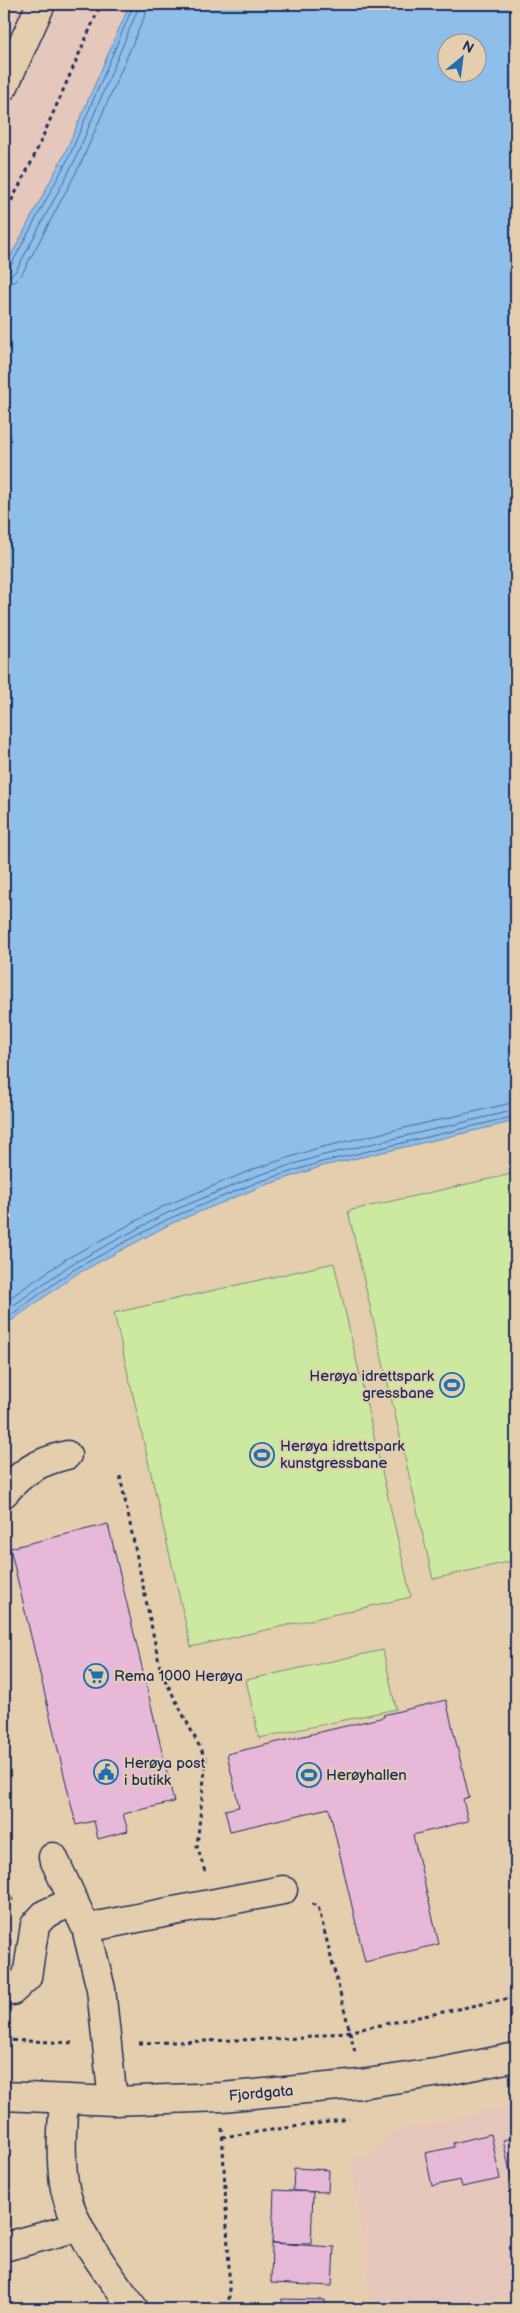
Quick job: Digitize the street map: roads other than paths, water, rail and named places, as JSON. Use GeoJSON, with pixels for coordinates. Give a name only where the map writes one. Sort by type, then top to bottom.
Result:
{"type":"FeatureCollection","features":[{"type":"Feature","properties":{"kind":"street"},"geometry":{"type":"LineString","coordinates":[[4,86],[41,4]]}},
{"type":"Feature","properties":{"kind":"street"},"geometry":{"type":"LineString","coordinates":[[4,1493],[18,1477],[44,1460],[67,1455]]}},
{"type":"Feature","properties":{"kind":"street"},"geometry":{"type":"LineString","coordinates":[[52,1857],[86,1928],[101,1989],[113,2102]]}},
{"type":"Feature","properties":{"kind":"street"},"geometry":{"type":"LineString","coordinates":[[86,1928],[283,1890]]}},
{"type":"Feature","properties":{"kind":"street"},"geometry":{"type":"LineString","coordinates":[[4,1991],[12,1990],[27,1977],[35,1925],[45,1914],[74,1901]]}},
{"type":"Feature","properties":{"kind":"street","name":"Fjordgata"},"geometry":{"type":"LineString","coordinates":[[4,2096],[113,2102],[222,2097],[360,2084],[441,2072],[516,2057]]}},
{"type":"Feature","properties":{"kind":"street"},"geometry":{"type":"LineString","coordinates":[[64,2099],[61,2151],[64,2185],[78,2227],[134,2309]]}},
{"type":"Feature","properties":{"kind":"street"},"geometry":{"type":"LineString","coordinates":[[4,2247],[78,2227]]}},
{"type":"Feature","properties":{"kind":"water"},"geometry":{"type":"Polygon","coordinates":[[[130,4],[516,4],[516,1121],[323,1166],[260,1187],[170,1224],[75,1275],[4,1326],[4,269],[64,155],[130,4]]]}},
{"type":"Feature","properties":{"kind":"place","name":"Herøya idrettspark gressbane"},"geometry":{"type":"Point","coordinates":[452,1385]}},
{"type":"Feature","properties":{"kind":"place","name":"Herøya idrettspark kunstgressbane"},"geometry":{"type":"Point","coordinates":[262,1455]}},
{"type":"Feature","properties":{"kind":"place","name":"Rema 1000 Herøya"},"geometry":{"type":"Point","coordinates":[96,1676]}},
{"type":"Feature","properties":{"kind":"place","name":"Herøya post i butikk"},"geometry":{"type":"Point","coordinates":[106,1772]}},
{"type":"Feature","properties":{"kind":"place","name":"Herøyhallen"},"geometry":{"type":"Point","coordinates":[309,1775]}}]}
